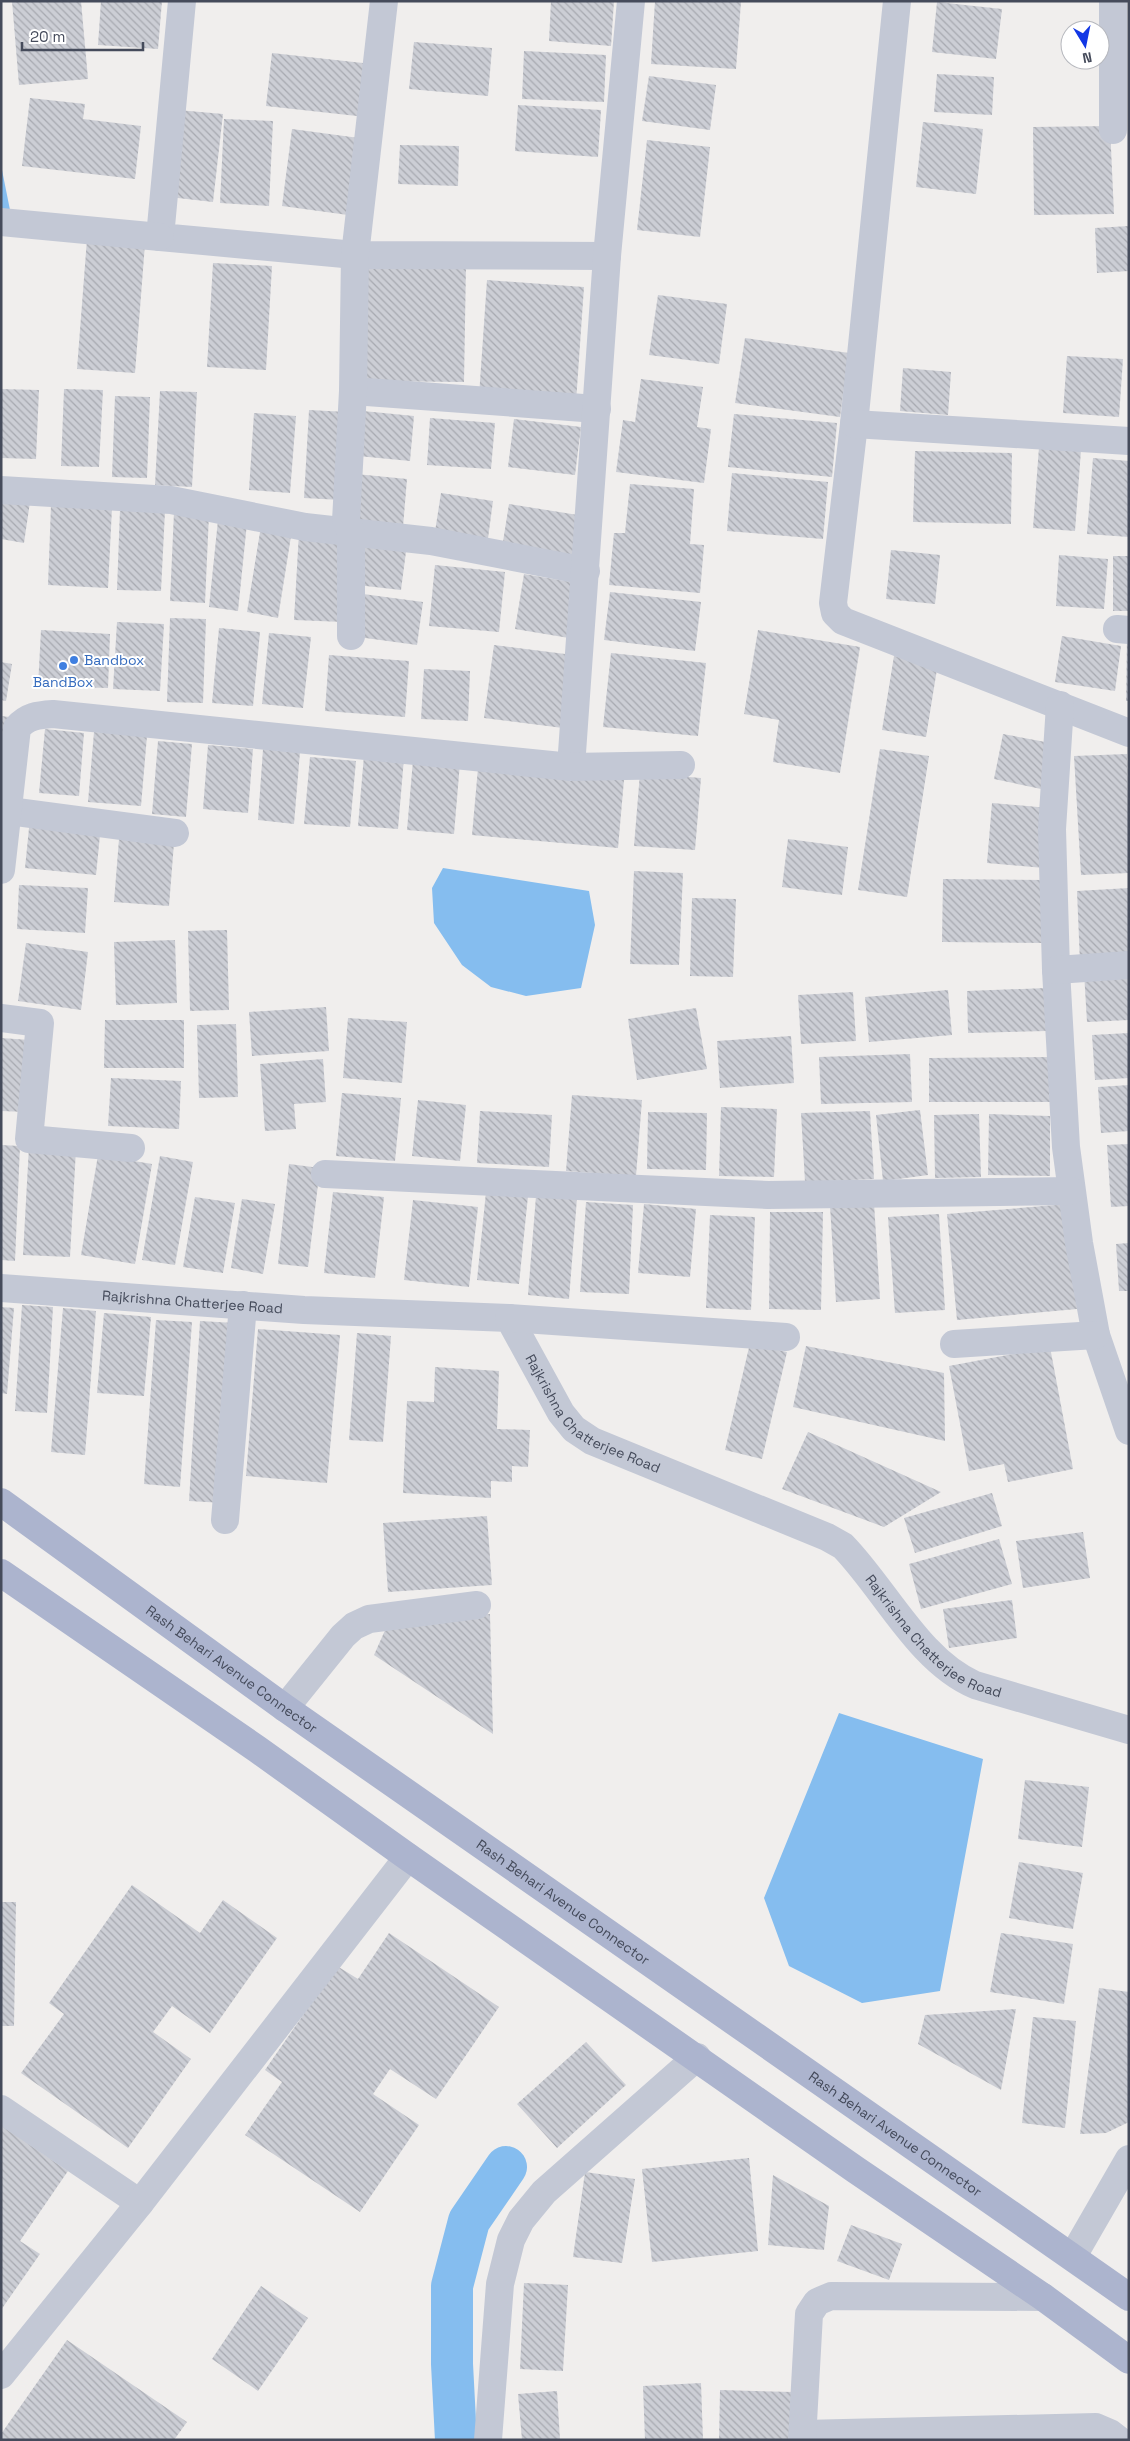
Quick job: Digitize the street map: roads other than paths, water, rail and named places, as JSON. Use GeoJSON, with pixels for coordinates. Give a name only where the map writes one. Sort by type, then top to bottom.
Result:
{"type":"FeatureCollection","features":[{"type":"Feature","properties":{"kind":"main road","name":"Rash Behari Avenue Connector"},"geometry":{"type":"LineString","coordinates":[[1,1502],[285,1708],[1129,2296]]}},
{"type":"Feature","properties":{"kind":"main road"},"geometry":{"type":"LineString","coordinates":[[1,1573],[257,1749],[408,1857],[1043,2297],[1129,2360]]}},
{"type":"Feature","properties":{"kind":"street"},"geometry":{"type":"LineString","coordinates":[[160,237],[182,1]]}},
{"type":"Feature","properties":{"kind":"street"},"geometry":{"type":"LineString","coordinates":[[351,636],[350,532],[346,521],[353,391],[355,255],[384,1]]}},
{"type":"Feature","properties":{"kind":"street"},"geometry":{"type":"LineString","coordinates":[[571,767],[607,256],[631,1]]}},
{"type":"Feature","properties":{"kind":"street"},"geometry":{"type":"LineString","coordinates":[[897,1],[854,424],[833,603],[835,613],[843,621],[1129,733]]}},
{"type":"Feature","properties":{"kind":"street"},"geometry":{"type":"LineString","coordinates":[[1113,130],[1114,1]]}},
{"type":"Feature","properties":{"kind":"street"},"geometry":{"type":"LineString","coordinates":[[1,222],[355,255],[607,256]]}},
{"type":"Feature","properties":{"kind":"street"},"geometry":{"type":"LineString","coordinates":[[353,391],[597,409]]}},
{"type":"Feature","properties":{"kind":"street"},"geometry":{"type":"LineString","coordinates":[[854,424],[1129,441]]}},
{"type":"Feature","properties":{"kind":"street"},"geometry":{"type":"LineString","coordinates":[[1,490],[172,500],[305,527],[431,541],[586,571]]}},
{"type":"Feature","properties":{"kind":"street"},"geometry":{"type":"LineString","coordinates":[[1060,705],[1052,829],[1056,970],[1066,1147],[1071,1191],[1096,1334],[1129,1431]]}},
{"type":"Feature","properties":{"kind":"street"},"geometry":{"type":"LineString","coordinates":[[1,870],[17,728],[23,720],[33,716],[53,714],[571,767],[681,765]]}},
{"type":"Feature","properties":{"kind":"street"},"geometry":{"type":"LineString","coordinates":[[9,811],[175,834]]}},
{"type":"Feature","properties":{"kind":"street"},"geometry":{"type":"LineString","coordinates":[[1056,970],[1129,965]]}},
{"type":"Feature","properties":{"kind":"street"},"geometry":{"type":"LineString","coordinates":[[1,1018],[40,1023],[29,1139],[131,1148]]}},
{"type":"Feature","properties":{"kind":"street"},"geometry":{"type":"LineString","coordinates":[[325,1174],[768,1196],[1071,1191]]}},
{"type":"Feature","properties":{"kind":"street","name":"Rajkrishna Chatterjee Road"},"geometry":{"type":"LineString","coordinates":[[1,1288],[304,1310],[509,1318],[561,1413],[574,1429],[592,1441],[827,1537],[843,1546],[935,1659],[956,1676],[975,1685],[1129,1730]]}},
{"type":"Feature","properties":{"kind":"street"},"geometry":{"type":"LineString","coordinates":[[225,1520],[243,1305]]}},
{"type":"Feature","properties":{"kind":"street"},"geometry":{"type":"LineString","coordinates":[[509,1318],[786,1337]]}},
{"type":"Feature","properties":{"kind":"street"},"geometry":{"type":"LineString","coordinates":[[954,1344],[1096,1334]]}},
{"type":"Feature","properties":{"kind":"street"},"geometry":{"type":"LineString","coordinates":[[285,1708],[343,1636],[354,1626],[369,1619],[477,1605]]}},
{"type":"Feature","properties":{"kind":"street"},"geometry":{"type":"LineString","coordinates":[[1,2375],[140,2203],[408,1857]]}},
{"type":"Feature","properties":{"kind":"street"},"geometry":{"type":"LineString","coordinates":[[488,2440],[500,2284],[510,2240],[521,2220],[550,2186],[697,2058]]}},
{"type":"Feature","properties":{"kind":"street"},"geometry":{"type":"LineString","coordinates":[[1,2109],[140,2203]]}},
{"type":"Feature","properties":{"kind":"street"},"geometry":{"type":"LineString","coordinates":[[1073,2256],[1129,2159]]}},
{"type":"Feature","properties":{"kind":"street"},"geometry":{"type":"LineString","coordinates":[[1043,2297],[831,2296],[817,2302],[809,2314],[803,2437],[1096,2427],[1110,2433],[1119,2440]]}},
{"type":"Feature","properties":{"kind":"water"},"geometry":{"type":"Polygon","coordinates":[[[1,165],[12,220],[1,230],[1,165]]]}},
{"type":"Feature","properties":{"kind":"water"},"geometry":{"type":"Polygon","coordinates":[[[443,868],[589,891],[595,925],[581,988],[526,996],[491,987],[462,965],[434,923],[432,888],[443,868]]]}},
{"type":"Feature","properties":{"kind":"water"},"geometry":{"type":"Polygon","coordinates":[[[839,1713],[983,1759],[940,1991],[862,2003],[789,1966],[764,1898],[839,1713]]]}},
{"type":"Feature","properties":{"kind":"waterway"},"geometry":{"type":"LineString","coordinates":[[456,2440],[452,2364],[452,2286],[469,2221],[506,2167]]}},
{"type":"Feature","properties":{"kind":"place","name":"Bandbox"},"geometry":{"type":"Point","coordinates":[74,660]}},
{"type":"Feature","properties":{"kind":"place","name":"BandBox"},"geometry":{"type":"Point","coordinates":[63,666]}}]}
